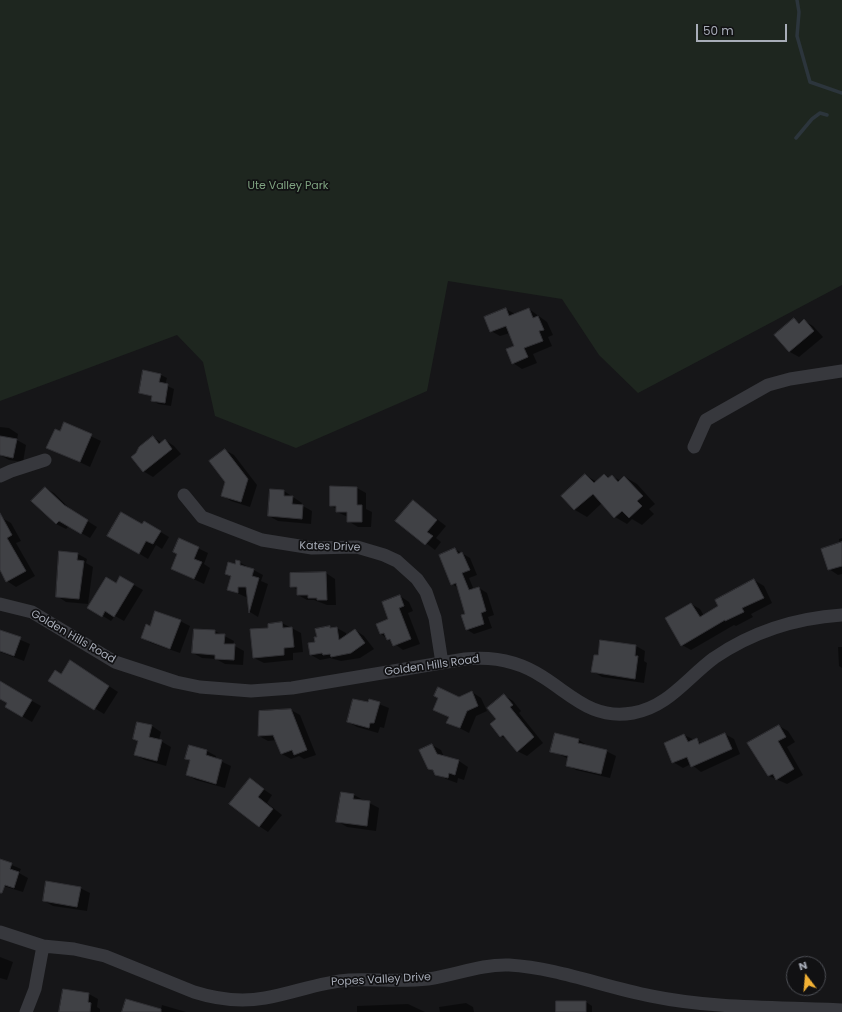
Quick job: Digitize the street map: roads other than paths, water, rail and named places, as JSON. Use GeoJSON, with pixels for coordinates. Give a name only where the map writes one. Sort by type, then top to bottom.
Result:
{"type":"FeatureCollection","features":[{"type":"Feature","properties":{"kind":"street"},"geometry":{"type":"LineString","coordinates":[[694,447],[706,420],[768,385],[790,378],[842,371]]}},
{"type":"Feature","properties":{"kind":"street"},"geometry":{"type":"LineString","coordinates":[[0,476],[45,460]]}},
{"type":"Feature","properties":{"kind":"street","name":"Kates Drive"},"geometry":{"type":"LineString","coordinates":[[184,495],[202,517],[262,540],[312,548],[357,547],[384,554],[398,561],[417,579],[426,592],[435,618],[442,663]]}},
{"type":"Feature","properties":{"kind":"street","name":"Golden Hills Road"},"geometry":{"type":"LineString","coordinates":[[0,604],[20,608],[39,615],[96,652],[115,662],[176,682],[200,687],[232,690],[270,690],[442,663],[478,658],[493,658],[518,664],[543,676],[585,706],[607,713],[632,713],[644,710],[667,700],[709,662],[744,641],[765,632],[804,620],[842,615]]}},
{"type":"Feature","properties":{"kind":"street","name":"Popes Valley Drive"},"geometry":{"type":"LineString","coordinates":[[0,932],[43,946],[74,949],[105,956],[208,997],[265,998],[330,982],[350,980],[396,981],[428,979],[476,967],[495,965],[531,968],[674,1000],[738,1007],[842,1010]]}},
{"type":"Feature","properties":{"kind":"street"},"geometry":{"type":"LineString","coordinates":[[26,1012],[35,989],[43,946]]}},
{"type":"Feature","properties":{"kind":"waterway"},"geometry":{"type":"LineString","coordinates":[[797,0],[799,12],[797,36],[810,82],[842,93]]}},
{"type":"Feature","properties":{"kind":"waterway"},"geometry":{"type":"LineString","coordinates":[[796,138],[812,119],[820,113],[827,115]]}},
{"type":"Feature","properties":{"kind":"park label","name":"Ute Valley Park"},"geometry":{"type":"Point","coordinates":[288,186]}}]}
